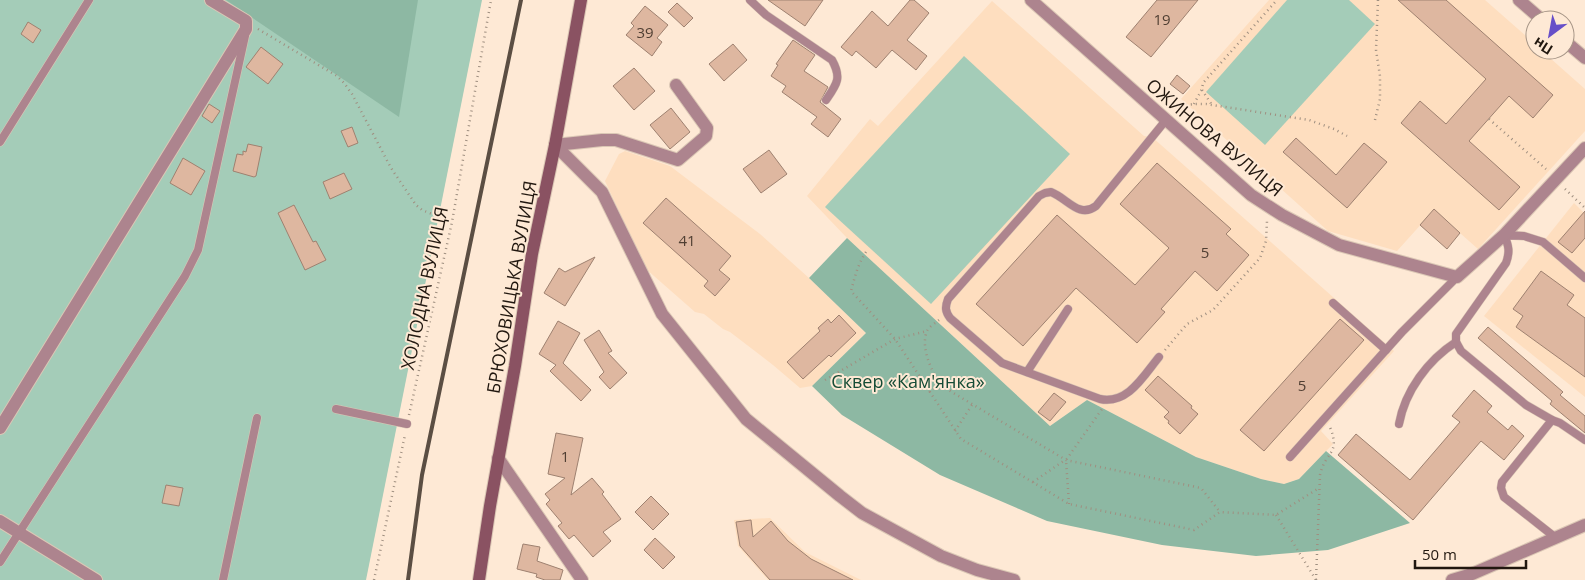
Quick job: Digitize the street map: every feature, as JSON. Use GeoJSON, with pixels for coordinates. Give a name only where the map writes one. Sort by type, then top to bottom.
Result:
{"type":"FeatureCollection","features":[{"type":"Feature","properties":{"kind":"main road","name":"БРЮХОВИЦЬКА ВУЛИЦЯ"},"geometry":{"type":"LineString","coordinates":[[478,580],[532,254],[555,145],[581,0]]}},
{"type":"Feature","properties":{"kind":"street"},"geometry":{"type":"LineString","coordinates":[[0,428],[246,25],[212,0]]}},
{"type":"Feature","properties":{"kind":"street","name":"ОЖИНОВА ВУЛИЦЯ"},"geometry":{"type":"LineString","coordinates":[[1031,0],[1250,196],[1282,216],[1338,245],[1457,277]]}},
{"type":"Feature","properties":{"kind":"street"},"geometry":{"type":"LineString","coordinates":[[1519,0],[1530,10]]}},
{"type":"Feature","properties":{"kind":"street"},"geometry":{"type":"LineString","coordinates":[[1575,50],[1585,58]]}},
{"type":"Feature","properties":{"kind":"street"},"geometry":{"type":"LineString","coordinates":[[555,145],[616,140],[678,160],[706,136],[707,128],[676,85]]}},
{"type":"Feature","properties":{"kind":"street"},"geometry":{"type":"LineString","coordinates":[[555,145],[602,192],[662,314],[746,419],[862,513],[942,556],[977,570],[1014,580]]}},
{"type":"Feature","properties":{"kind":"street"},"geometry":{"type":"LineString","coordinates":[[1457,277],[1504,235],[1585,148]]}},
{"type":"Feature","properties":{"kind":"street"},"geometry":{"type":"LineString","coordinates":[[498,458],[582,580]]}},
{"type":"Feature","properties":{"kind":"street"},"geometry":{"type":"LineString","coordinates":[[0,521],[96,580]]}},
{"type":"Feature","properties":{"kind":"street"},"geometry":{"type":"LineString","coordinates":[[1452,580],[1472,577],[1585,525]]}},
{"type":"Feature","properties":{"kind":"lane"},"geometry":{"type":"LineString","coordinates":[[0,142],[89,0]]}},
{"type":"Feature","properties":{"kind":"lane"},"geometry":{"type":"LineString","coordinates":[[750,0],[766,15],[832,60],[837,69],[838,81],[826,100]]}},
{"type":"Feature","properties":{"kind":"lane"},"geometry":{"type":"LineString","coordinates":[[0,562],[185,276],[198,250],[246,25]]}},
{"type":"Feature","properties":{"kind":"lane"},"geometry":{"type":"LineString","coordinates":[[1160,357],[1126,395],[1116,399],[1100,399],[1002,363],[950,318],[946,313],[945,306],[948,299],[1039,196],[1051,192],[1057,194],[1078,209],[1084,211],[1091,210],[1166,120]]}},
{"type":"Feature","properties":{"kind":"lane"},"geometry":{"type":"LineString","coordinates":[[1585,278],[1543,242],[1524,236],[1504,235],[1510,247],[1506,263],[1456,334],[1456,342],[1461,351],[1526,405],[1560,423],[1585,440]]}},
{"type":"Feature","properties":{"kind":"lane"},"geometry":{"type":"LineString","coordinates":[[1290,457],[1386,350],[1457,277]]}},
{"type":"Feature","properties":{"kind":"lane"},"geometry":{"type":"LineString","coordinates":[[1333,303],[1386,350]]}},
{"type":"Feature","properties":{"kind":"lane"},"geometry":{"type":"LineString","coordinates":[[1027,372],[1068,309]]}},
{"type":"Feature","properties":{"kind":"lane"},"geometry":{"type":"LineString","coordinates":[[1399,424],[1401,410],[1409,392],[1441,352],[1456,342]]}},
{"type":"Feature","properties":{"kind":"lane"},"geometry":{"type":"LineString","coordinates":[[336,409],[407,424]]}},
{"type":"Feature","properties":{"kind":"lane"},"geometry":{"type":"LineString","coordinates":[[223,580],[256,418]]}},
{"type":"Feature","properties":{"kind":"lane"},"geometry":{"type":"LineString","coordinates":[[1552,420],[1502,482],[1501,488],[1504,497],[1556,538]]}},
{"type":"Feature","properties":{"kind":"path","name":"ХОЛОДНА ВУЛИЦЯ"},"geometry":{"type":"LineString","coordinates":[[374,580],[452,222],[491,0]]}},
{"type":"Feature","properties":{"kind":"path"},"geometry":{"type":"LineString","coordinates":[[1194,104],[1203,83],[1277,0]]}},
{"type":"Feature","properties":{"kind":"path"},"geometry":{"type":"LineString","coordinates":[[1375,120],[1380,99],[1380,76],[1376,50],[1378,0]]}},
{"type":"Feature","properties":{"kind":"path"},"geometry":{"type":"LineString","coordinates":[[246,25],[337,76],[352,94],[391,168],[416,205],[422,210],[452,222]]}},
{"type":"Feature","properties":{"kind":"path"},"geometry":{"type":"LineString","coordinates":[[1202,89],[1212,105]]}},
{"type":"Feature","properties":{"kind":"path"},"geometry":{"type":"LineString","coordinates":[[1155,110],[1194,104],[1212,105],[1310,120],[1334,128],[1347,136]]}},
{"type":"Feature","properties":{"kind":"path"},"geometry":{"type":"LineString","coordinates":[[1489,119],[1551,174]]}},
{"type":"Feature","properties":{"kind":"path"},"geometry":{"type":"LineString","coordinates":[[1564,188],[1585,208]]}},
{"type":"Feature","properties":{"kind":"path"},"geometry":{"type":"LineString","coordinates":[[1160,357],[1187,324],[1213,310],[1260,258],[1266,241],[1268,206]]}},
{"type":"Feature","properties":{"kind":"path"},"geometry":{"type":"LineString","coordinates":[[866,252],[856,270],[851,291],[895,339],[961,439],[1069,504],[1194,530],[1220,512],[1276,515],[1319,488]]}},
{"type":"Feature","properties":{"kind":"path"},"geometry":{"type":"LineString","coordinates":[[825,380],[895,339],[927,331],[946,313]]}},
{"type":"Feature","properties":{"kind":"path"},"geometry":{"type":"LineString","coordinates":[[927,331],[926,352],[932,370],[940,385],[1066,460],[1201,488],[1220,512]]}},
{"type":"Feature","properties":{"kind":"path"},"geometry":{"type":"LineString","coordinates":[[929,392],[940,385]]}},
{"type":"Feature","properties":{"kind":"path"},"geometry":{"type":"LineString","coordinates":[[1033,482],[1066,460],[1108,400]]}},
{"type":"Feature","properties":{"kind":"path"},"geometry":{"type":"LineString","coordinates":[[955,431],[972,404]]}},
{"type":"Feature","properties":{"kind":"path"},"geometry":{"type":"LineString","coordinates":[[1316,580],[1321,470],[1335,446],[1335,438],[1326,416]]}},
{"type":"Feature","properties":{"kind":"path"},"geometry":{"type":"LineString","coordinates":[[1066,460],[1069,504]]}},
{"type":"Feature","properties":{"kind":"path"},"geometry":{"type":"LineString","coordinates":[[1276,515],[1316,580]]}},
{"type":"Feature","properties":{"kind":"shaded area"},"geometry":{"type":"Polygon","coordinates":[[[1269,0],[1485,0],[1525,35],[1525,60],[1552,60],[1585,89],[1585,131],[1478,249],[1434,210],[1397,251],[1328,231],[1181,99],[1269,0]]]}},
{"type":"Feature","properties":{"kind":"shaded area"},"geometry":{"type":"Polygon","coordinates":[[[992,1],[1144,136],[1152,137],[1394,351],[1321,431],[1333,444],[1299,479],[1284,484],[1261,479],[1196,457],[1087,400],[1050,426],[847,238],[807,196],[870,119],[878,126],[992,1]]]}},
{"type":"Feature","properties":{"kind":"shaded area"},"geometry":{"type":"Polygon","coordinates":[[[625,151],[670,166],[760,234],[866,333],[812,386],[800,388],[730,332],[723,329],[704,314],[695,312],[646,269],[605,181],[619,154],[625,151]]]}},
{"type":"Feature","properties":{"kind":"shaded area"},"geometry":{"type":"Polygon","coordinates":[[[1574,203],[1585,214],[1585,397],[1484,316],[1574,203]]]}},
{"type":"Feature","properties":{"kind":"shaded area"},"geometry":{"type":"Polygon","coordinates":[[[770,518],[805,552],[861,580],[768,580],[738,546],[734,520],[770,518]]]}},
{"type":"Feature","properties":{"kind":"green space"},"geometry":{"type":"Polygon","coordinates":[[[0,0],[482,0],[366,580],[0,580],[0,0]]]}},
{"type":"Feature","properties":{"kind":"green space"},"geometry":{"type":"Polygon","coordinates":[[[226,0],[418,0],[399,117],[226,0]]]}},
{"type":"Feature","properties":{"kind":"green space"},"geometry":{"type":"Polygon","coordinates":[[[1287,0],[1349,0],[1375,24],[1265,145],[1206,92],[1287,0]]]}},
{"type":"Feature","properties":{"kind":"green space"},"geometry":{"type":"Polygon","coordinates":[[[964,56],[1070,154],[931,304],[825,207],[964,56]]]}},
{"type":"Feature","properties":{"kind":"green space","name":"Сквер «Кам'янка»"},"geometry":{"type":"Polygon","coordinates":[[[847,238],[1050,426],[1087,400],[1196,457],[1261,479],[1284,484],[1299,479],[1326,451],[1410,523],[1328,550],[1256,556],[1162,545],[1047,521],[940,475],[842,415],[812,386],[866,333],[809,278],[847,238]]]}},
{"type":"Feature","properties":{"kind":"building"},"geometry":{"type":"Polygon","coordinates":[[[768,0],[823,0],[805,26],[768,0]]]}},
{"type":"Feature","properties":{"kind":"building"},"geometry":{"type":"Polygon","coordinates":[[[910,0],[914,0],[929,13],[907,40],[927,56],[916,70],[892,50],[876,68],[856,51],[852,56],[841,47],[872,11],[888,26],[910,0]]]}},
{"type":"Feature","properties":{"kind":"building"},"geometry":{"type":"Polygon","coordinates":[[[1157,0],[1198,0],[1151,57],[1126,37],[1157,0]]]}},
{"type":"Feature","properties":{"kind":"building"},"geometry":{"type":"Polygon","coordinates":[[[1398,0],[1446,0],[1553,95],[1533,118],[1509,96],[1469,141],[1520,187],[1499,210],[1401,123],[1420,101],[1446,124],[1486,79],[1398,0]]]}},
{"type":"Feature","properties":{"kind":"building"},"geometry":{"type":"Polygon","coordinates":[[[677,3],[693,18],[684,27],[668,12],[677,3]]]}},
{"type":"Feature","properties":{"kind":"building"},"geometry":{"type":"Polygon","coordinates":[[[645,6],[668,25],[657,38],[662,42],[652,56],[626,35],[634,26],[631,23],[645,6]]]}},
{"type":"Feature","properties":{"kind":"building"},"geometry":{"type":"Polygon","coordinates":[[[28,22],[41,30],[33,43],[21,34],[28,22]]]}},
{"type":"Feature","properties":{"kind":"building"},"geometry":{"type":"Polygon","coordinates":[[[793,40],[815,55],[804,71],[828,87],[820,102],[841,119],[828,137],[811,124],[817,117],[782,92],[786,86],[771,76],[778,65],[776,64],[793,40]]]}},
{"type":"Feature","properties":{"kind":"building"},"geometry":{"type":"Polygon","coordinates":[[[733,44],[747,60],[724,81],[709,64],[733,44]]]}},
{"type":"Feature","properties":{"kind":"building"},"geometry":{"type":"Polygon","coordinates":[[[261,47],[283,64],[268,84],[246,67],[261,47]]]}},
{"type":"Feature","properties":{"kind":"building"},"geometry":{"type":"Polygon","coordinates":[[[634,68],[655,91],[634,110],[613,86],[634,68]]]}},
{"type":"Feature","properties":{"kind":"building"},"geometry":{"type":"Polygon","coordinates":[[[1177,75],[1190,86],[1183,94],[1170,84],[1177,75]]]}},
{"type":"Feature","properties":{"kind":"building"},"geometry":{"type":"Polygon","coordinates":[[[209,104],[220,111],[212,123],[202,116],[209,104]]]}},
{"type":"Feature","properties":{"kind":"building"},"geometry":{"type":"Polygon","coordinates":[[[671,108],[690,132],[670,149],[650,125],[671,108]]]}},
{"type":"Feature","properties":{"kind":"building"},"geometry":{"type":"Polygon","coordinates":[[[352,127],[358,143],[348,147],[341,131],[352,127]]]}},
{"type":"Feature","properties":{"kind":"building"},"geometry":{"type":"Polygon","coordinates":[[[1296,138],[1336,175],[1364,143],[1387,162],[1347,208],[1283,152],[1296,138]]]}},
{"type":"Feature","properties":{"kind":"building"},"geometry":{"type":"Polygon","coordinates":[[[248,144],[262,147],[256,176],[254,177],[233,171],[237,154],[243,155],[243,151],[246,152],[248,144]]]}},
{"type":"Feature","properties":{"kind":"building"},"geometry":{"type":"Polygon","coordinates":[[[769,150],[787,174],[761,193],[743,169],[769,150]]]}},
{"type":"Feature","properties":{"kind":"building"},"geometry":{"type":"Polygon","coordinates":[[[183,158],[205,171],[191,195],[170,183],[183,158]]]}},
{"type":"Feature","properties":{"kind":"building"},"geometry":{"type":"Polygon","coordinates":[[[1157,163],[1231,229],[1226,234],[1249,255],[1217,291],[1195,271],[1161,309],[1165,312],[1137,343],[1076,288],[1023,346],[976,304],[1057,215],[1135,285],[1169,248],[1120,204],[1157,163]]]}},
{"type":"Feature","properties":{"kind":"building"},"geometry":{"type":"Polygon","coordinates":[[[344,173],[352,189],[330,199],[323,182],[344,173]]]}},
{"type":"Feature","properties":{"kind":"building"},"geometry":{"type":"Polygon","coordinates":[[[666,198],[731,256],[719,270],[730,279],[715,296],[704,286],[708,281],[643,223],[666,198]]]}},
{"type":"Feature","properties":{"kind":"building"},"geometry":{"type":"Polygon","coordinates":[[[294,205],[313,242],[316,241],[326,260],[305,270],[278,213],[294,205]]]}},
{"type":"Feature","properties":{"kind":"building"},"geometry":{"type":"Polygon","coordinates":[[[1434,209],[1460,233],[1447,249],[1420,225],[1434,209]]]}},
{"type":"Feature","properties":{"kind":"building"},"geometry":{"type":"Polygon","coordinates":[[[1585,211],[1585,238],[1572,253],[1558,242],[1585,211]]]}},
{"type":"Feature","properties":{"kind":"building"},"geometry":{"type":"Polygon","coordinates":[[[595,257],[565,306],[544,293],[559,268],[565,272],[595,257]]]}},
{"type":"Feature","properties":{"kind":"building"},"geometry":{"type":"Polygon","coordinates":[[[1541,271],[1574,295],[1567,305],[1585,318],[1585,377],[1516,327],[1523,316],[1513,309],[1541,271]]]}},
{"type":"Feature","properties":{"kind":"building"},"geometry":{"type":"Polygon","coordinates":[[[839,315],[856,333],[831,357],[829,355],[803,379],[787,362],[820,331],[818,328],[828,319],[831,323],[839,315]]]}},
{"type":"Feature","properties":{"kind":"building"},"geometry":{"type":"Polygon","coordinates":[[[1340,319],[1364,340],[1264,451],[1240,430],[1340,319]]]}},
{"type":"Feature","properties":{"kind":"building"},"geometry":{"type":"Polygon","coordinates":[[[558,321],[580,333],[563,363],[591,390],[581,401],[550,371],[556,365],[539,354],[558,321]]]}},
{"type":"Feature","properties":{"kind":"building"},"geometry":{"type":"Polygon","coordinates":[[[1488,327],[1563,392],[1560,395],[1585,416],[1585,433],[1550,404],[1552,401],[1478,338],[1488,327]]]}},
{"type":"Feature","properties":{"kind":"building"},"geometry":{"type":"Polygon","coordinates":[[[599,330],[612,351],[608,353],[627,373],[610,389],[599,377],[604,372],[584,340],[599,330]]]}},
{"type":"Feature","properties":{"kind":"building"},"geometry":{"type":"Polygon","coordinates":[[[1158,376],[1192,406],[1191,408],[1198,414],[1180,434],[1164,417],[1169,412],[1145,390],[1158,376]]]}},
{"type":"Feature","properties":{"kind":"building"},"geometry":{"type":"Polygon","coordinates":[[[1474,390],[1492,406],[1487,412],[1508,430],[1512,425],[1524,436],[1504,460],[1481,441],[1413,520],[1338,455],[1356,434],[1410,480],[1460,422],[1452,416],[1474,390]]]}},
{"type":"Feature","properties":{"kind":"building"},"geometry":{"type":"Polygon","coordinates":[[[1054,393],[1066,402],[1050,421],[1038,412],[1054,393]]]}},
{"type":"Feature","properties":{"kind":"building"},"geometry":{"type":"Polygon","coordinates":[[[556,433],[583,438],[571,495],[592,478],[604,492],[602,494],[621,519],[603,532],[611,541],[593,557],[574,535],[569,539],[558,526],[562,523],[546,504],[550,500],[545,494],[565,478],[548,474],[556,433]]]}},
{"type":"Feature","properties":{"kind":"building"},"geometry":{"type":"Polygon","coordinates":[[[166,485],[183,488],[179,506],[162,503],[166,485]]]}},
{"type":"Feature","properties":{"kind":"building"},"geometry":{"type":"Polygon","coordinates":[[[651,496],[669,514],[653,530],[635,512],[651,496]]]}},
{"type":"Feature","properties":{"kind":"building"},"geometry":{"type":"Polygon","coordinates":[[[751,520],[753,537],[771,521],[788,541],[811,559],[853,580],[770,580],[740,546],[736,522],[751,520]]]}},
{"type":"Feature","properties":{"kind":"building"},"geometry":{"type":"Polygon","coordinates":[[[655,538],[675,557],[663,569],[644,550],[655,538]]]}},
{"type":"Feature","properties":{"kind":"building"},"geometry":{"type":"Polygon","coordinates":[[[523,544],[540,547],[537,561],[563,570],[560,580],[545,580],[536,577],[537,574],[517,569],[523,544]]]}},
{"type":"Feature","properties":{"kind":"railway"},"geometry":{"type":"LineString","coordinates":[[408,580],[422,475],[521,0]]}}]}
